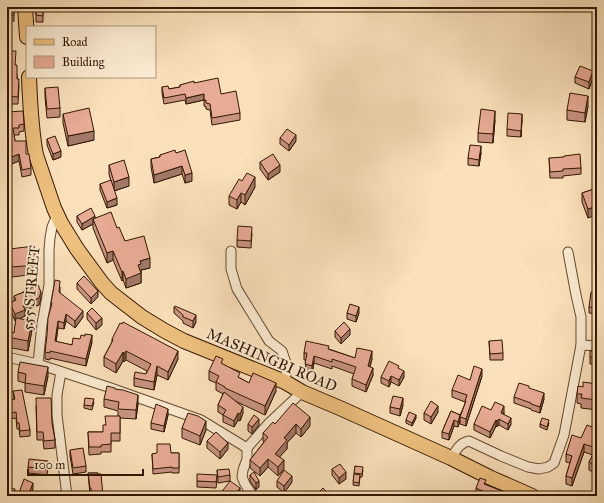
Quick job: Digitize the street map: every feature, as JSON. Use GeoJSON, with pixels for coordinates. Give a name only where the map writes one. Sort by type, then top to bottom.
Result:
{"type":"FeatureCollection","features":[{"type":"Feature","properties":{"kind":"main road"},"geometry":{"type":"LineString","coordinates":[[25,7],[26,26]]}},
{"type":"Feature","properties":{"kind":"main road","name":"MASHINGBI ROAD"},"geometry":{"type":"LineString","coordinates":[[29,78],[36,155],[49,196],[69,237],[102,283],[122,302],[142,317],[184,341],[285,382],[302,392],[451,458],[532,496]]}},
{"type":"Feature","properties":{"kind":"street","name":"555 STREET"},"geometry":{"type":"LineString","coordinates":[[38,364],[48,285],[50,238],[52,227],[57,215]]}},
{"type":"Feature","properties":{"kind":"street"},"geometry":{"type":"LineString","coordinates":[[231,251],[231,268],[237,289],[269,340],[282,351],[287,366],[285,382]]}},
{"type":"Feature","properties":{"kind":"street"},"geometry":{"type":"LineString","coordinates":[[451,458],[459,446],[464,442],[469,441],[528,467],[539,469],[548,467],[554,463],[564,435],[581,345],[581,317],[568,252]]}},
{"type":"Feature","properties":{"kind":"street"},"geometry":{"type":"LineString","coordinates":[[581,345],[597,346]]}},
{"type":"Feature","properties":{"kind":"street"},"geometry":{"type":"LineString","coordinates":[[7,357],[38,364],[115,389],[201,420],[247,448]]}},
{"type":"Feature","properties":{"kind":"street"},"geometry":{"type":"LineString","coordinates":[[61,372],[56,395],[67,496]]}},
{"type":"Feature","properties":{"kind":"street"},"geometry":{"type":"LineString","coordinates":[[253,496],[242,477],[247,459],[247,448],[269,423],[302,392]]}},
{"type":"Feature","properties":{"kind":"building"},"geometry":{"type":"Polygon","coordinates":[[[7,7],[14,7],[14,15],[7,16],[7,7]]]}},
{"type":"Feature","properties":{"kind":"building"},"geometry":{"type":"Polygon","coordinates":[[[36,7],[43,7],[43,16],[36,15],[36,7]]]}},
{"type":"Feature","properties":{"kind":"building"},"geometry":{"type":"Polygon","coordinates":[[[7,51],[16,51],[15,65],[17,65],[17,79],[19,79],[18,97],[7,96],[7,51]]]}},
{"type":"Feature","properties":{"kind":"building"},"geometry":{"type":"Polygon","coordinates":[[[580,66],[593,71],[589,82],[575,77],[580,66]]]}},
{"type":"Feature","properties":{"kind":"building"},"geometry":{"type":"Polygon","coordinates":[[[218,78],[221,94],[236,91],[240,113],[212,118],[210,104],[206,103],[206,100],[204,100],[204,94],[186,98],[185,94],[164,98],[162,87],[168,86],[169,89],[180,87],[180,85],[194,81],[194,83],[218,78]]]}},
{"type":"Feature","properties":{"kind":"building"},"geometry":{"type":"Polygon","coordinates":[[[58,87],[60,108],[47,109],[45,88],[58,87]]]}},
{"type":"Feature","properties":{"kind":"building"},"geometry":{"type":"Polygon","coordinates":[[[570,93],[588,96],[585,113],[567,110],[570,93]]]}},
{"type":"Feature","properties":{"kind":"building"},"geometry":{"type":"Polygon","coordinates":[[[89,108],[94,131],[68,136],[63,114],[89,108]]]}},
{"type":"Feature","properties":{"kind":"building"},"geometry":{"type":"Polygon","coordinates":[[[481,109],[495,111],[493,134],[478,133],[481,109]]]}},
{"type":"Feature","properties":{"kind":"building"},"geometry":{"type":"Polygon","coordinates":[[[23,111],[24,124],[19,125],[19,128],[13,128],[15,141],[26,141],[26,154],[29,154],[31,168],[22,170],[19,154],[9,158],[7,151],[7,112],[23,111]]]}},
{"type":"Feature","properties":{"kind":"building"},"geometry":{"type":"Polygon","coordinates":[[[508,113],[522,114],[521,131],[507,129],[508,113]]]}},
{"type":"Feature","properties":{"kind":"building"},"geometry":{"type":"Polygon","coordinates":[[[287,129],[296,135],[289,145],[280,138],[287,129]]]}},
{"type":"Feature","properties":{"kind":"building"},"geometry":{"type":"Polygon","coordinates":[[[55,136],[61,151],[53,154],[47,139],[55,136]]]}},
{"type":"Feature","properties":{"kind":"building"},"geometry":{"type":"Polygon","coordinates":[[[470,145],[481,146],[479,160],[468,158],[470,145]]]}},
{"type":"Feature","properties":{"kind":"building"},"geometry":{"type":"Polygon","coordinates":[[[175,150],[176,153],[185,150],[192,173],[185,175],[182,166],[154,175],[151,159],[160,157],[160,155],[175,150]]]}},
{"type":"Feature","properties":{"kind":"building"},"geometry":{"type":"Polygon","coordinates":[[[273,154],[280,165],[268,174],[260,162],[273,154]]]}},
{"type":"Feature","properties":{"kind":"building"},"geometry":{"type":"Polygon","coordinates":[[[580,154],[581,168],[563,169],[563,171],[550,172],[549,158],[580,154]]]}},
{"type":"Feature","properties":{"kind":"building"},"geometry":{"type":"Polygon","coordinates":[[[124,160],[129,177],[114,182],[109,165],[124,160]]]}},
{"type":"Feature","properties":{"kind":"building"},"geometry":{"type":"Polygon","coordinates":[[[247,173],[255,177],[245,195],[241,193],[237,200],[229,196],[239,179],[242,181],[247,173]]]}},
{"type":"Feature","properties":{"kind":"building"},"geometry":{"type":"Polygon","coordinates":[[[111,180],[117,198],[107,202],[100,184],[111,180]]]}},
{"type":"Feature","properties":{"kind":"building"},"geometry":{"type":"Polygon","coordinates":[[[597,188],[597,206],[588,209],[582,193],[597,188]]]}},
{"type":"Feature","properties":{"kind":"building"},"geometry":{"type":"Polygon","coordinates":[[[91,208],[95,216],[82,224],[77,216],[91,208]]]}},
{"type":"Feature","properties":{"kind":"building"},"geometry":{"type":"Polygon","coordinates":[[[111,212],[117,228],[119,227],[125,241],[144,236],[150,258],[140,261],[141,264],[138,265],[141,273],[126,279],[113,251],[107,253],[93,219],[111,212]]]}},
{"type":"Feature","properties":{"kind":"building"},"geometry":{"type":"Polygon","coordinates":[[[238,226],[252,227],[251,241],[237,240],[238,226]]]}},
{"type":"Feature","properties":{"kind":"building"},"geometry":{"type":"Polygon","coordinates":[[[597,229],[597,241],[596,242],[593,230],[597,229]]]}},
{"type":"Feature","properties":{"kind":"building"},"geometry":{"type":"Polygon","coordinates":[[[34,246],[36,265],[12,267],[10,249],[34,246]]]}},
{"type":"Feature","properties":{"kind":"building"},"geometry":{"type":"Polygon","coordinates":[[[84,276],[98,291],[91,298],[77,283],[84,276]]]}},
{"type":"Feature","properties":{"kind":"building"},"geometry":{"type":"Polygon","coordinates":[[[55,280],[60,281],[59,292],[83,311],[75,321],[66,314],[64,323],[58,321],[55,341],[72,345],[73,338],[80,339],[81,335],[85,336],[85,334],[92,335],[86,359],[50,351],[50,353],[45,352],[48,318],[52,303],[55,280]]]}},
{"type":"Feature","properties":{"kind":"building"},"geometry":{"type":"Polygon","coordinates":[[[38,285],[41,292],[39,298],[23,305],[25,310],[15,314],[10,303],[16,300],[14,296],[38,285]]]}},
{"type":"Feature","properties":{"kind":"building"},"geometry":{"type":"Polygon","coordinates":[[[591,292],[597,292],[597,308],[589,307],[591,292]]]}},
{"type":"Feature","properties":{"kind":"building"},"geometry":{"type":"Polygon","coordinates":[[[350,304],[359,307],[356,316],[347,313],[350,304]]]}},
{"type":"Feature","properties":{"kind":"building"},"geometry":{"type":"Polygon","coordinates":[[[175,306],[196,315],[193,321],[183,317],[183,315],[174,307],[175,306]]]}},
{"type":"Feature","properties":{"kind":"building"},"geometry":{"type":"Polygon","coordinates":[[[92,308],[102,318],[96,323],[87,313],[92,308]]]}},
{"type":"Feature","properties":{"kind":"building"},"geometry":{"type":"Polygon","coordinates":[[[16,318],[32,321],[28,341],[7,337],[7,331],[14,333],[16,318]]]}},
{"type":"Feature","properties":{"kind":"building"},"geometry":{"type":"Polygon","coordinates":[[[123,322],[178,351],[168,372],[157,366],[154,382],[134,378],[135,372],[146,374],[151,364],[126,351],[124,354],[123,352],[116,364],[104,357],[120,323],[122,324],[123,322]]]}},
{"type":"Feature","properties":{"kind":"building"},"geometry":{"type":"Polygon","coordinates":[[[344,322],[350,329],[341,338],[335,331],[344,322]]]}},
{"type":"Feature","properties":{"kind":"building"},"geometry":{"type":"Polygon","coordinates":[[[502,340],[503,353],[490,354],[489,341],[502,340]]]}},
{"type":"Feature","properties":{"kind":"building"},"geometry":{"type":"Polygon","coordinates":[[[306,341],[329,346],[328,349],[355,358],[357,348],[372,351],[368,366],[373,368],[366,385],[352,379],[356,367],[332,359],[332,362],[314,356],[312,366],[305,364],[307,353],[304,353],[306,341]]]}},
{"type":"Feature","properties":{"kind":"building"},"geometry":{"type":"Polygon","coordinates":[[[593,345],[597,345],[597,358],[590,357],[590,351],[592,351],[593,345]]]}},
{"type":"Feature","properties":{"kind":"building"},"geometry":{"type":"Polygon","coordinates":[[[216,356],[223,359],[221,363],[240,373],[238,377],[249,383],[253,373],[276,383],[265,406],[225,388],[216,382],[219,376],[209,371],[216,356]]]}},
{"type":"Feature","properties":{"kind":"building"},"geometry":{"type":"Polygon","coordinates":[[[389,361],[399,366],[398,368],[404,371],[399,380],[391,376],[389,381],[381,377],[389,361]]]}},
{"type":"Feature","properties":{"kind":"building"},"geometry":{"type":"Polygon","coordinates":[[[20,362],[48,367],[44,386],[25,383],[26,374],[18,372],[20,362]]]}},
{"type":"Feature","properties":{"kind":"building"},"geometry":{"type":"Polygon","coordinates":[[[474,366],[482,369],[466,419],[460,417],[467,395],[452,390],[458,375],[470,380],[474,366]]]}},
{"type":"Feature","properties":{"kind":"building"},"geometry":{"type":"Polygon","coordinates":[[[7,378],[10,378],[9,388],[7,388],[7,378]]]}},
{"type":"Feature","properties":{"kind":"building"},"geometry":{"type":"Polygon","coordinates":[[[583,382],[597,384],[597,400],[581,398],[582,394],[577,394],[578,386],[583,387],[583,382]]]}},
{"type":"Feature","properties":{"kind":"building"},"geometry":{"type":"Polygon","coordinates":[[[519,383],[544,393],[540,407],[514,397],[519,383]]]}},
{"type":"Feature","properties":{"kind":"building"},"geometry":{"type":"Polygon","coordinates":[[[107,386],[138,395],[136,410],[118,409],[119,402],[104,399],[107,386]]]}},
{"type":"Feature","properties":{"kind":"building"},"geometry":{"type":"Polygon","coordinates":[[[22,390],[30,430],[20,431],[19,423],[17,423],[16,412],[10,413],[9,406],[12,406],[11,400],[15,399],[13,391],[22,390]]]}},
{"type":"Feature","properties":{"kind":"building"},"geometry":{"type":"Polygon","coordinates":[[[224,392],[243,407],[240,414],[238,413],[234,421],[223,415],[226,410],[218,405],[224,392]]]}},
{"type":"Feature","properties":{"kind":"building"},"geometry":{"type":"Polygon","coordinates":[[[393,396],[403,398],[400,409],[390,407],[393,396]]]}},
{"type":"Feature","properties":{"kind":"building"},"geometry":{"type":"Polygon","coordinates":[[[36,398],[51,398],[52,423],[55,440],[44,441],[43,432],[37,432],[36,398]]]}},
{"type":"Feature","properties":{"kind":"building"},"geometry":{"type":"Polygon","coordinates":[[[85,398],[94,399],[92,406],[84,405],[85,398]]]}},
{"type":"Feature","properties":{"kind":"building"},"geometry":{"type":"Polygon","coordinates":[[[431,401],[438,406],[431,417],[424,413],[431,401]]]}},
{"type":"Feature","properties":{"kind":"building"},"geometry":{"type":"Polygon","coordinates":[[[495,402],[504,406],[501,413],[511,418],[508,424],[499,419],[497,421],[496,420],[490,432],[474,424],[482,406],[491,410],[495,402]]]}},
{"type":"Feature","properties":{"kind":"building"},"geometry":{"type":"Polygon","coordinates":[[[293,403],[310,417],[301,429],[296,424],[284,438],[287,440],[275,454],[284,460],[278,467],[268,459],[260,468],[250,460],[268,437],[263,433],[273,422],[275,424],[293,403]]]}},
{"type":"Feature","properties":{"kind":"building"},"geometry":{"type":"Polygon","coordinates":[[[156,404],[168,409],[164,426],[151,423],[156,404]]]}},
{"type":"Feature","properties":{"kind":"building"},"geometry":{"type":"Polygon","coordinates":[[[451,411],[460,415],[458,422],[454,420],[449,434],[442,432],[451,411]]]}},
{"type":"Feature","properties":{"kind":"building"},"geometry":{"type":"Polygon","coordinates":[[[409,412],[416,415],[412,423],[406,420],[409,412]]]}},
{"type":"Feature","properties":{"kind":"building"},"geometry":{"type":"Polygon","coordinates":[[[188,413],[198,416],[206,421],[200,436],[182,428],[188,413]]]}},
{"type":"Feature","properties":{"kind":"building"},"geometry":{"type":"Polygon","coordinates":[[[254,415],[259,419],[252,427],[248,424],[254,415]]]}},
{"type":"Feature","properties":{"kind":"building"},"geometry":{"type":"Polygon","coordinates":[[[105,416],[120,416],[120,433],[111,433],[111,444],[101,445],[101,447],[89,447],[88,432],[103,432],[103,425],[106,425],[105,416]]]}},
{"type":"Feature","properties":{"kind":"building"},"geometry":{"type":"Polygon","coordinates":[[[542,418],[549,420],[547,427],[540,424],[542,418]]]}},
{"type":"Feature","properties":{"kind":"building"},"geometry":{"type":"Polygon","coordinates":[[[587,425],[597,429],[597,466],[589,462],[596,448],[584,444],[572,478],[566,476],[572,456],[566,454],[572,435],[581,438],[587,425]]]}},
{"type":"Feature","properties":{"kind":"building"},"geometry":{"type":"Polygon","coordinates":[[[216,432],[228,443],[220,452],[207,441],[216,432]]]}},
{"type":"Feature","properties":{"kind":"building"},"geometry":{"type":"Polygon","coordinates":[[[157,444],[170,444],[171,453],[179,453],[179,468],[172,467],[153,469],[152,454],[157,453],[157,444]]]}},
{"type":"Feature","properties":{"kind":"building"},"geometry":{"type":"Polygon","coordinates":[[[7,448],[9,448],[9,461],[7,461],[7,448]]]}},
{"type":"Feature","properties":{"kind":"building"},"geometry":{"type":"Polygon","coordinates":[[[83,448],[86,466],[73,468],[70,450],[83,448]]]}},
{"type":"Feature","properties":{"kind":"building"},"geometry":{"type":"Polygon","coordinates":[[[29,459],[48,461],[47,469],[28,467],[29,459]]]}},
{"type":"Feature","properties":{"kind":"building"},"geometry":{"type":"Polygon","coordinates":[[[340,464],[346,472],[339,478],[332,469],[340,464]]]}},
{"type":"Feature","properties":{"kind":"building"},"geometry":{"type":"Polygon","coordinates":[[[355,466],[363,467],[362,474],[354,473],[355,466]]]}},
{"type":"Feature","properties":{"kind":"building"},"geometry":{"type":"Polygon","coordinates":[[[229,469],[230,475],[218,477],[217,470],[229,469]]]}},
{"type":"Feature","properties":{"kind":"building"},"geometry":{"type":"Polygon","coordinates":[[[284,470],[292,476],[284,486],[277,481],[284,470]]]}},
{"type":"Feature","properties":{"kind":"building"},"geometry":{"type":"Polygon","coordinates":[[[254,472],[259,481],[256,483],[250,475],[254,472]]]}},
{"type":"Feature","properties":{"kind":"building"},"geometry":{"type":"Polygon","coordinates":[[[88,473],[101,474],[103,496],[91,496],[88,473]]]}},
{"type":"Feature","properties":{"kind":"building"},"geometry":{"type":"Polygon","coordinates":[[[197,474],[217,475],[216,482],[197,481],[197,474]]]}},
{"type":"Feature","properties":{"kind":"building"},"geometry":{"type":"Polygon","coordinates":[[[354,474],[360,475],[359,483],[353,482],[354,474]]]}},
{"type":"Feature","properties":{"kind":"building"},"geometry":{"type":"Polygon","coordinates":[[[480,478],[486,480],[484,484],[515,496],[488,496],[489,494],[476,488],[480,478]]]}},
{"type":"Feature","properties":{"kind":"building"},"geometry":{"type":"Polygon","coordinates":[[[24,479],[33,483],[28,496],[19,493],[24,479]]]}},
{"type":"Feature","properties":{"kind":"building"},"geometry":{"type":"Polygon","coordinates":[[[230,481],[240,488],[234,496],[223,496],[220,494],[230,481]]]}},
{"type":"Feature","properties":{"kind":"building"},"geometry":{"type":"Polygon","coordinates":[[[8,488],[15,489],[15,496],[7,496],[8,488]]]}},
{"type":"Feature","properties":{"kind":"building"},"geometry":{"type":"Polygon","coordinates":[[[323,488],[330,496],[315,496],[323,488]]]}}]}
